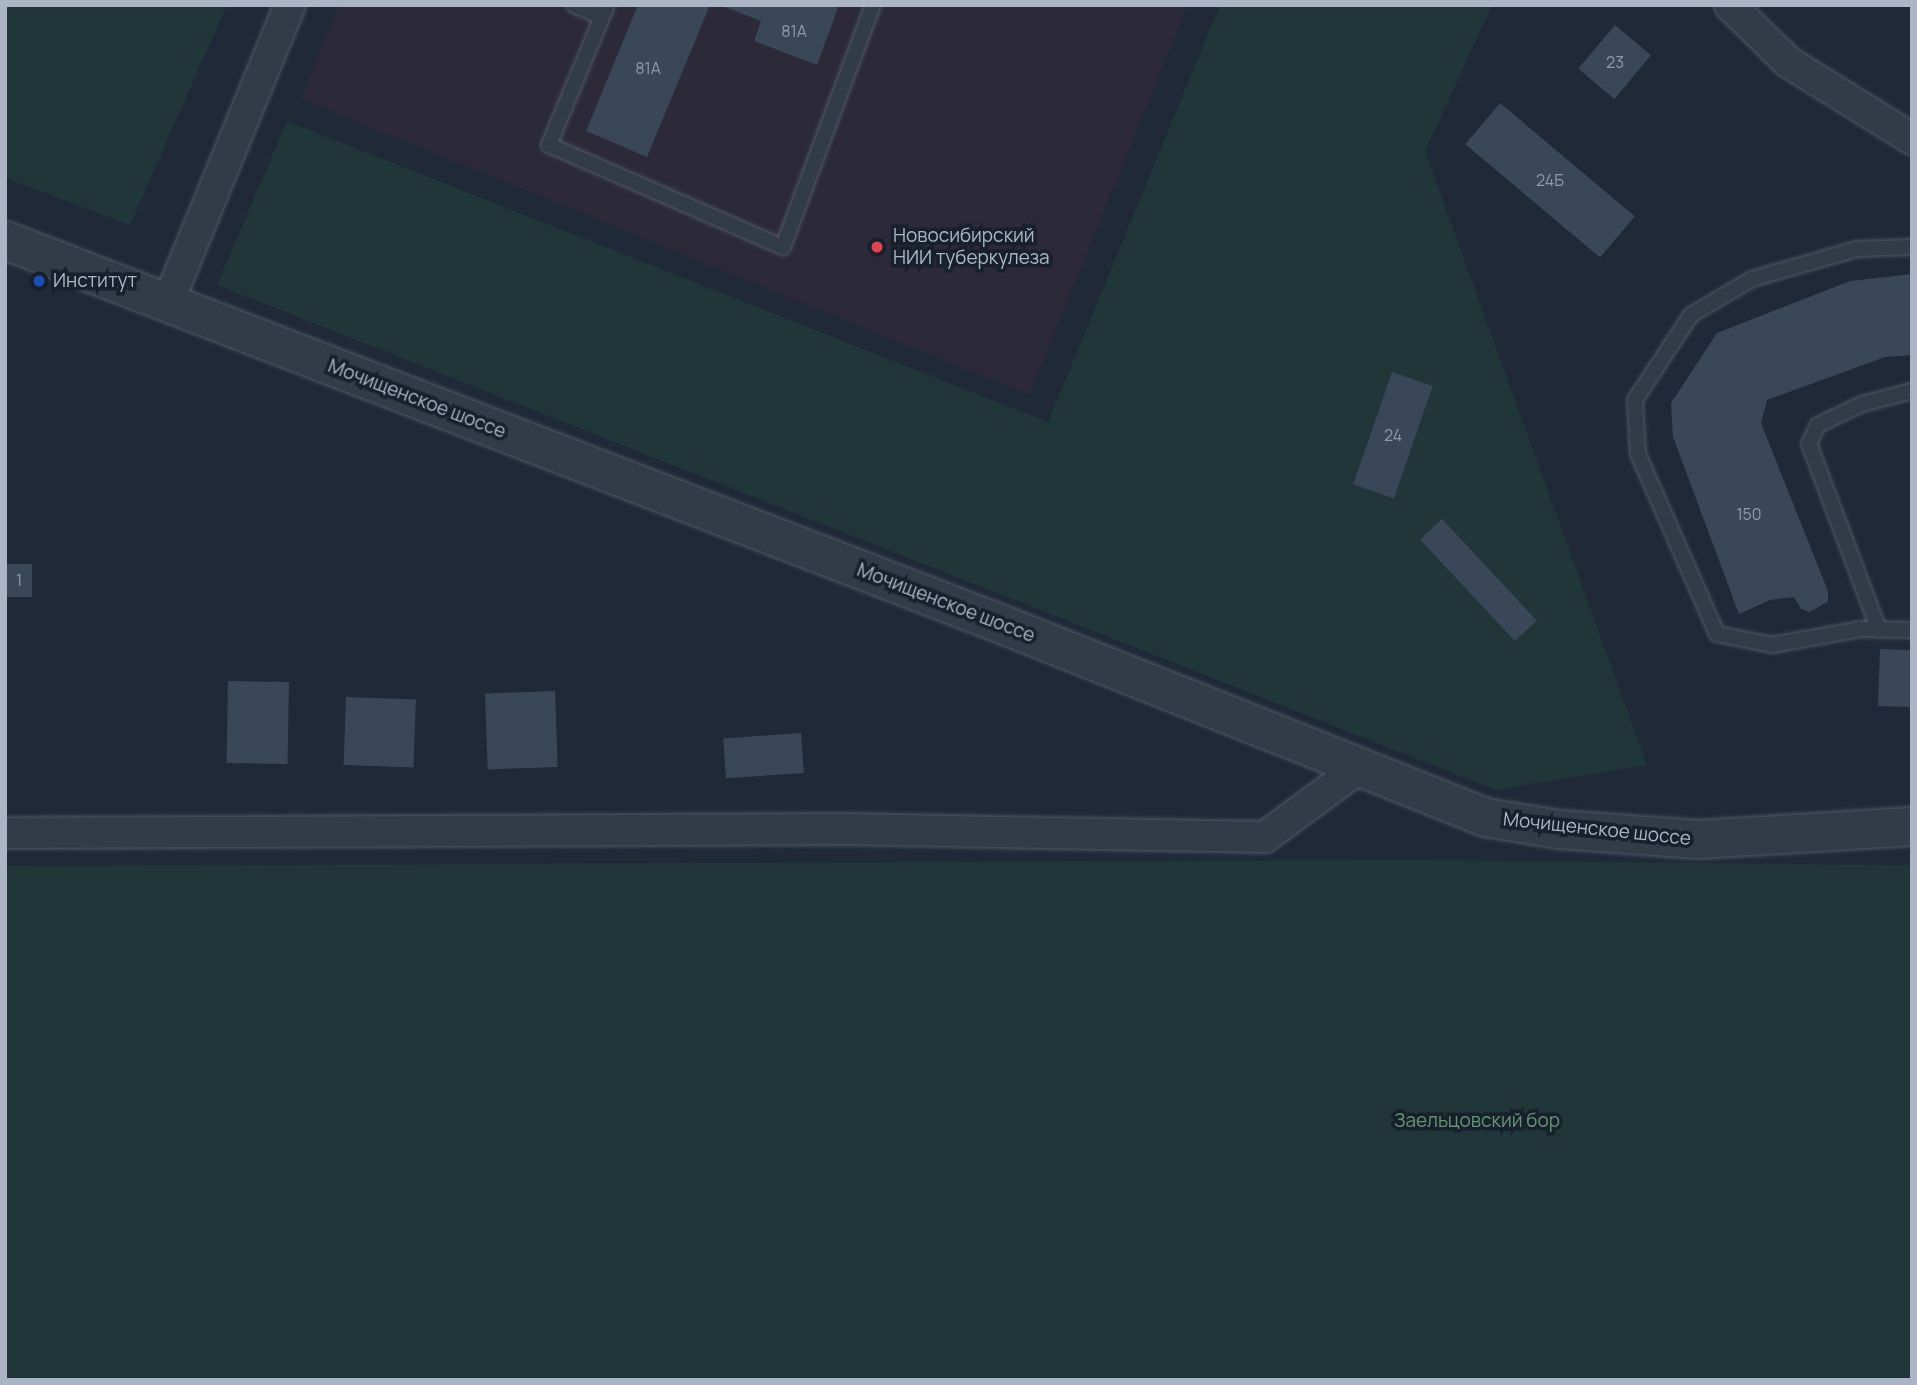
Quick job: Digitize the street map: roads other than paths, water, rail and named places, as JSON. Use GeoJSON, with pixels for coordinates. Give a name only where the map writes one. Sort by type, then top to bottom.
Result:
{"type":"FeatureCollection","features":[{"type":"Feature","properties":{"kind":"street"},"geometry":{"type":"LineString","coordinates":[[169,300],[290,5]]}},
{"type":"Feature","properties":{"kind":"street"},"geometry":{"type":"LineString","coordinates":[[1730,5],[1788,62],[1912,139]]}},
{"type":"Feature","properties":{"kind":"street","name":"Мочищенское шоссе"},"geometry":{"type":"LineString","coordinates":[[5,240],[169,300],[1485,817],[1559,829],[1698,839],[1912,826]]}},
{"type":"Feature","properties":{"kind":"street"},"geometry":{"type":"LineString","coordinates":[[5,833],[844,829],[1265,837],[1360,767]]}},
{"type":"Feature","properties":{"kind":"lane"},"geometry":{"type":"LineString","coordinates":[[574,5],[604,11],[549,145],[783,247],[873,5]]}},
{"type":"Feature","properties":{"kind":"lane"},"geometry":{"type":"LineString","coordinates":[[1912,247],[1857,249],[1752,279],[1692,315],[1635,400],[1638,454],[1717,634],[1772,645],[1879,630],[1912,630]]}},
{"type":"Feature","properties":{"kind":"lane"},"geometry":{"type":"LineString","coordinates":[[1879,630],[1809,444],[1818,425],[1861,404],[1912,391]]}},
{"type":"Feature","properties":{"kind":"place","name":"Новосибирский НИИ туберкулеза"},"geometry":{"type":"Point","coordinates":[877,247]}},
{"type":"Feature","properties":{"kind":"place","name":"Институт"},"geometry":{"type":"Point","coordinates":[39,281]}},
{"type":"Feature","properties":{"kind":"park label","name":"Заельцовский бор"},"geometry":{"type":"Point","coordinates":[1477,1121]}}]}
